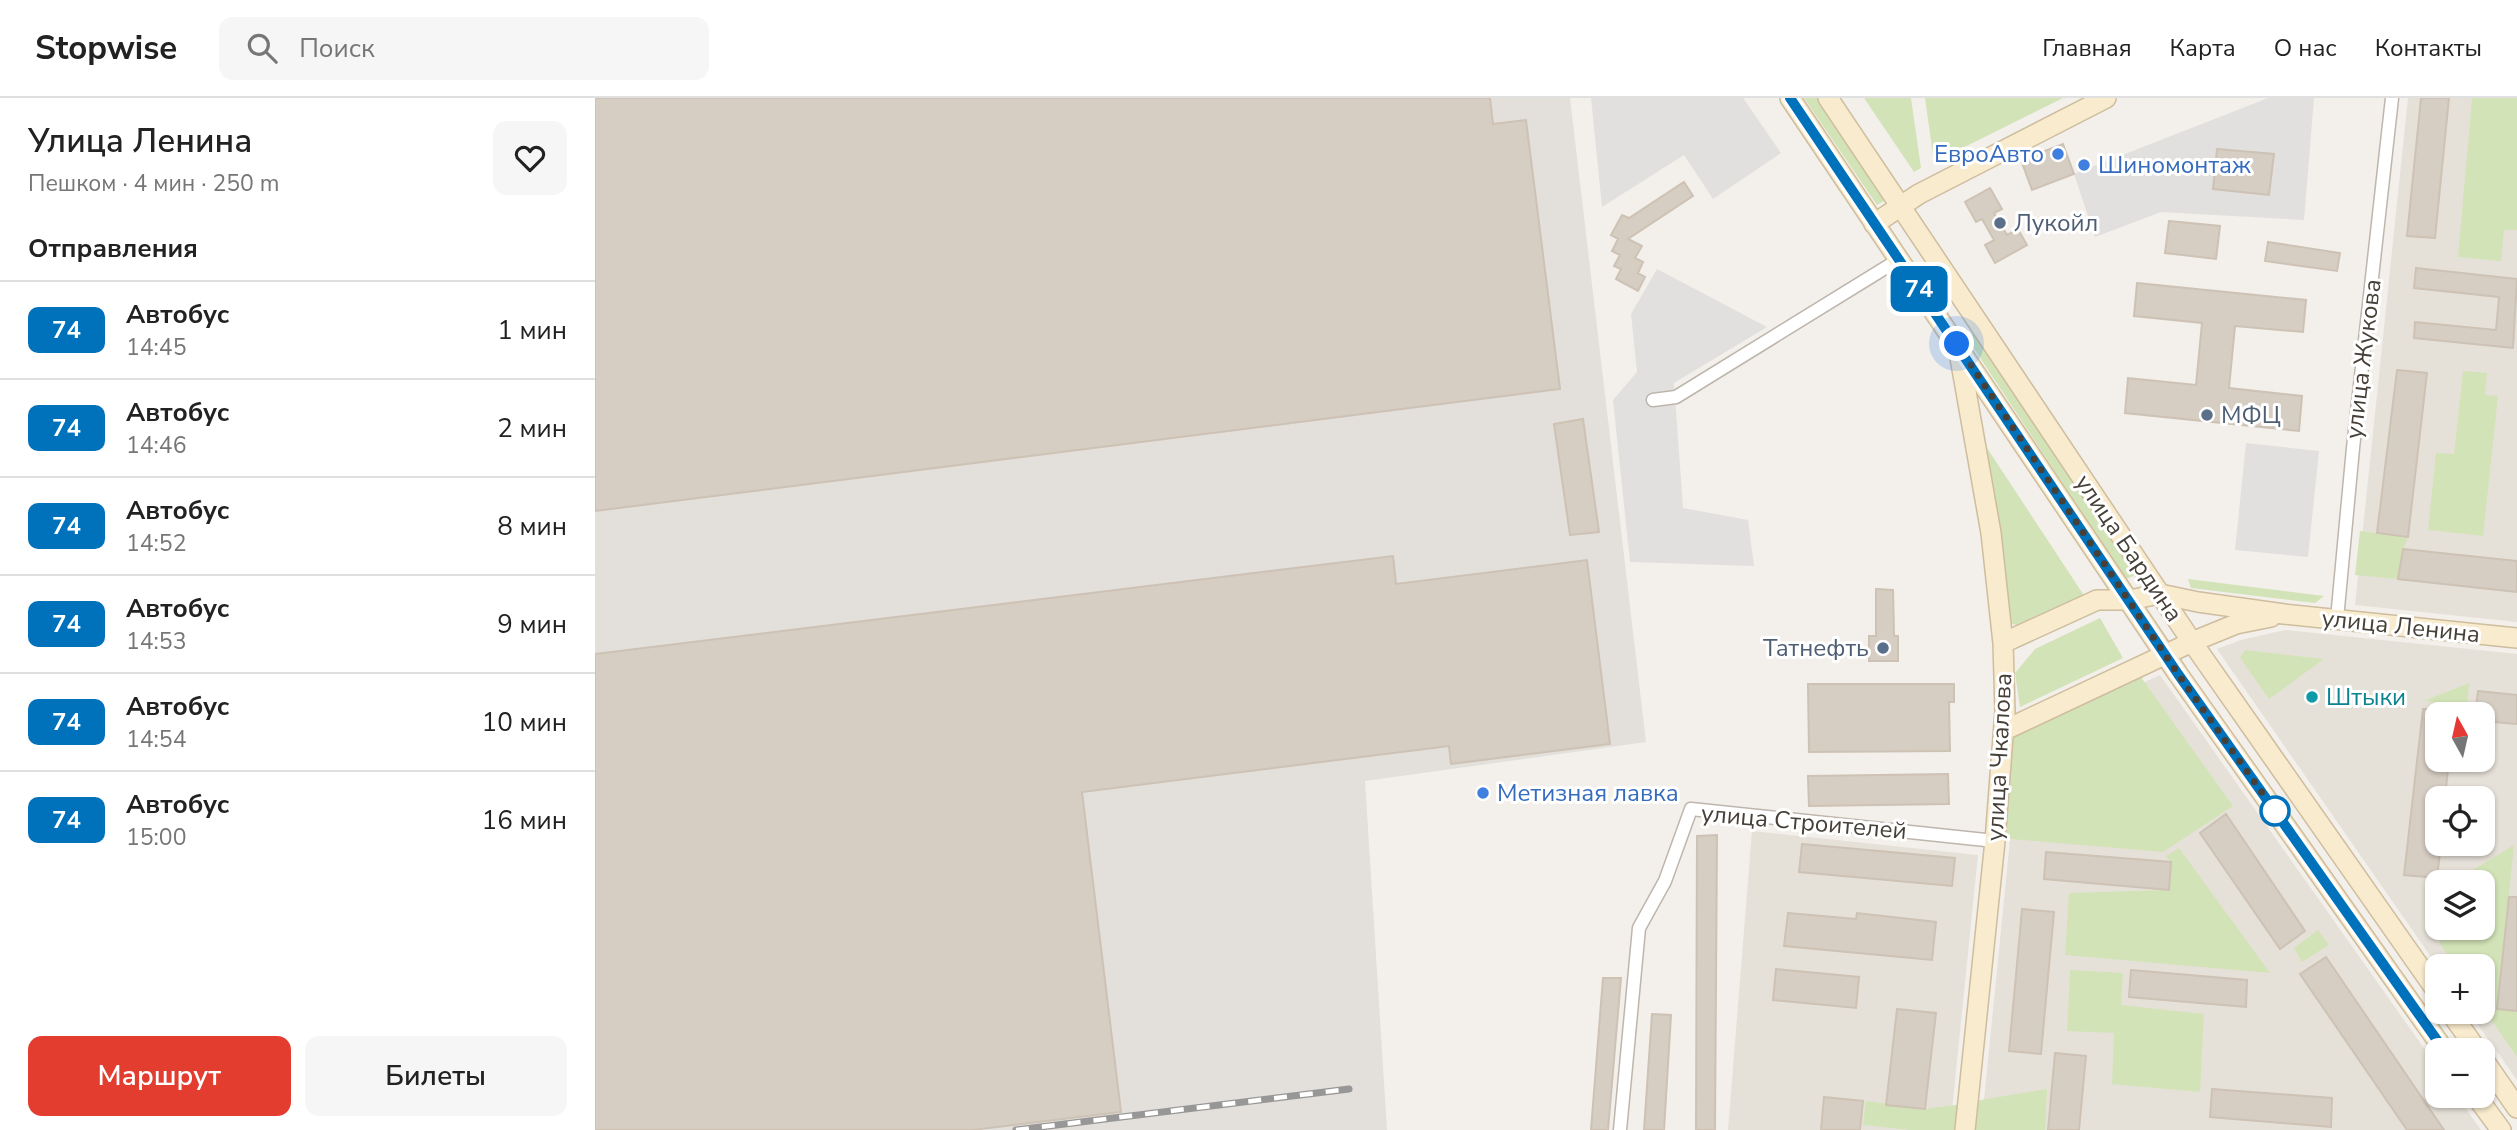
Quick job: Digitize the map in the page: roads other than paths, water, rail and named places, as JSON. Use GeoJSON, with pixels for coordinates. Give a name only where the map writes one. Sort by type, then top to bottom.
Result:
{"type":"FeatureCollection","features":[{"type":"Feature","properties":{"kind":"main road","name":"улица Бардина"},"geometry":{"type":"LineString","coordinates":[[1790,98],[2165,655],[2436,1038]]}},
{"type":"Feature","properties":{"kind":"main road","name":"улица Бардина"},"geometry":{"type":"LineString","coordinates":[[1828,98],[2192,642],[2425,974]]}},
{"type":"Feature","properties":{"kind":"main road"},"geometry":{"type":"LineString","coordinates":[[1874,224],[1901,206],[2106,98]]}},
{"type":"Feature","properties":{"kind":"main road","name":"улица Чкалова"},"geometry":{"type":"LineString","coordinates":[[1957,344],[1991,533],[2003,642],[2005,730],[1965,1130]]}},
{"type":"Feature","properties":{"kind":"main road","name":"улица Ленина"},"geometry":{"type":"LineString","coordinates":[[2003,642],[2097,600],[2129,600],[2160,594],[2284,614],[2517,638]]}},
{"type":"Feature","properties":{"kind":"main road","name":"улица Ленина"},"geometry":{"type":"LineString","coordinates":[[2005,730],[2192,642],[2236,624],[2284,614]]}},
{"type":"Feature","properties":{"kind":"main road"},"geometry":{"type":"LineString","coordinates":[[2485,1108],[2498,1127],[2517,1108],[2495,1076]]}},
{"type":"Feature","properties":{"kind":"street","name":"улица Жукова"},"geometry":{"type":"LineString","coordinates":[[2337,620],[2354,435],[2392,98]]}},
{"type":"Feature","properties":{"kind":"street"},"geometry":{"type":"LineString","coordinates":[[1653,400],[1676,397],[1898,260]]}},
{"type":"Feature","properties":{"kind":"street","name":"улица Строителей"},"geometry":{"type":"LineString","coordinates":[[1620,1130],[1624,1064],[1639,928],[1665,881],[1691,809],[1995,841]]}},
{"type":"Feature","properties":{"kind":"railway"},"geometry":{"type":"LineString","coordinates":[[1016,1130],[1349,1089]]}},
{"type":"Feature","properties":{"kind":"place","name":"ЕвроАвто"},"geometry":{"type":"Point","coordinates":[2058,154]}},
{"type":"Feature","properties":{"kind":"place","name":"Шиномонтаж"},"geometry":{"type":"Point","coordinates":[2084,165]}},
{"type":"Feature","properties":{"kind":"place","name":"Лукойл"},"geometry":{"type":"Point","coordinates":[2000,223]}},
{"type":"Feature","properties":{"kind":"place","name":"МФЦ"},"geometry":{"type":"Point","coordinates":[2207,415]}},
{"type":"Feature","properties":{"kind":"place","name":"Татнефть"},"geometry":{"type":"Point","coordinates":[1883,648]}},
{"type":"Feature","properties":{"kind":"place","name":"Штыки"},"geometry":{"type":"Point","coordinates":[2312,697]}},
{"type":"Feature","properties":{"kind":"place","name":"Метизная лавка"},"geometry":{"type":"Point","coordinates":[1483,793]}}]}
